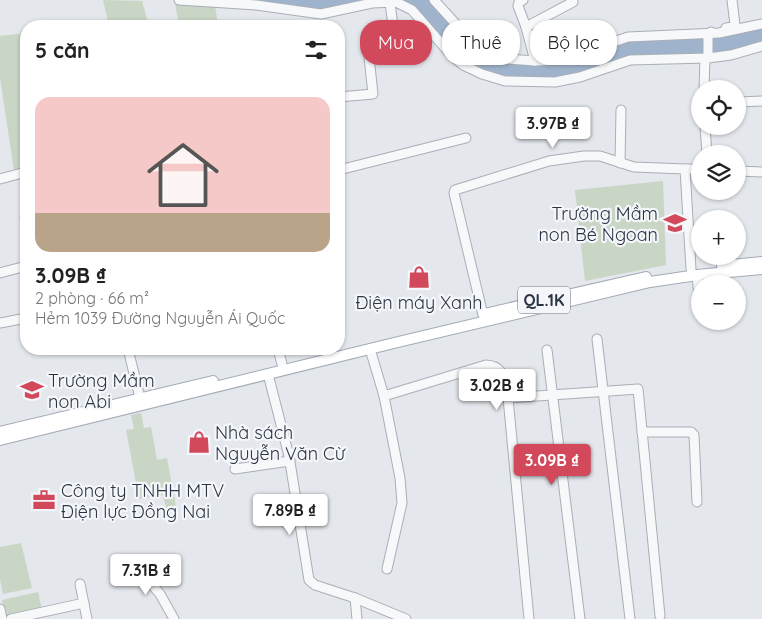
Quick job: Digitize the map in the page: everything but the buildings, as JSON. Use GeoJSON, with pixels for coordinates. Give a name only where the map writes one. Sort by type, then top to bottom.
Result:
{"type":"FeatureCollection","features":[{"type":"Feature","properties":{"kind":"main road","name":"QL.1K"},"geometry":{"type":"LineString","coordinates":[[345,354],[370,349],[393,340],[483,315],[629,280],[762,262]]}},
{"type":"Feature","properties":{"kind":"main road","name":"QL.1K"},"geometry":{"type":"LineString","coordinates":[[345,352],[694,272],[762,269]]}},
{"type":"Feature","properties":{"kind":"main road","name":"QL.1K"},"geometry":{"type":"LineString","coordinates":[[0,440],[332,355]]}},
{"type":"Feature","properties":{"kind":"main road","name":"QL.1K"},"geometry":{"type":"LineString","coordinates":[[283,367],[341,355]]}},
{"type":"Feature","properties":{"kind":"main road","name":"QL.1K"},"geometry":{"type":"LineString","coordinates":[[0,432],[140,398],[248,376]]}},
{"type":"Feature","properties":{"kind":"street"},"geometry":{"type":"LineString","coordinates":[[179,0],[217,1],[321,14],[372,3],[396,2],[412,10],[452,56],[463,64],[482,74],[505,81],[555,82],[580,77],[630,60],[706,58],[731,55],[762,46]]}},
{"type":"Feature","properties":{"kind":"street"},"geometry":{"type":"LineString","coordinates":[[434,0],[462,33],[488,53],[508,59],[530,61]]}},
{"type":"Feature","properties":{"kind":"street"},"geometry":{"type":"LineString","coordinates":[[523,0],[519,2],[518,6],[530,42]]}},
{"type":"Feature","properties":{"kind":"street"},"geometry":{"type":"LineString","coordinates":[[708,34],[734,26],[732,0]]}},
{"type":"Feature","properties":{"kind":"street"},"geometry":{"type":"LineString","coordinates":[[526,27],[573,2]]}},
{"type":"Feature","properties":{"kind":"street"},"geometry":{"type":"LineString","coordinates":[[345,96],[373,94],[369,57],[372,54],[394,52],[396,48],[390,3]]}},
{"type":"Feature","properties":{"kind":"street"},"geometry":{"type":"LineString","coordinates":[[617,40],[628,37],[719,33],[762,24]]}},
{"type":"Feature","properties":{"kind":"street"},"geometry":{"type":"LineString","coordinates":[[705,80],[708,34]]}},
{"type":"Feature","properties":{"kind":"street"},"geometry":{"type":"LineString","coordinates":[[746,102],[762,102]]}},
{"type":"Feature","properties":{"kind":"street"},"geometry":{"type":"LineString","coordinates":[[620,163],[621,110]]}},
{"type":"Feature","properties":{"kind":"street"},"geometry":{"type":"LineString","coordinates":[[345,168],[466,138]]}},
{"type":"Feature","properties":{"kind":"street"},"geometry":{"type":"LineString","coordinates":[[483,315],[454,191],[549,161],[574,157],[600,156],[640,168],[691,169]]}},
{"type":"Feature","properties":{"kind":"street"},"geometry":{"type":"LineString","coordinates":[[685,169],[694,275]]}},
{"type":"Feature","properties":{"kind":"street"},"geometry":{"type":"LineString","coordinates":[[746,171],[762,172]]}},
{"type":"Feature","properties":{"kind":"street"},"geometry":{"type":"LineString","coordinates":[[0,179],[20,174]]}},
{"type":"Feature","properties":{"kind":"street"},"geometry":{"type":"LineString","coordinates":[[0,273],[20,268]]}},
{"type":"Feature","properties":{"kind":"street"},"geometry":{"type":"LineString","coordinates":[[0,324],[20,319]]}},
{"type":"Feature","properties":{"kind":"street"},"geometry":{"type":"LineString","coordinates":[[597,339],[630,619]]}},
{"type":"Feature","properties":{"kind":"street"},"geometry":{"type":"LineString","coordinates":[[370,349],[384,396],[400,478],[402,503],[387,569]]}},
{"type":"Feature","properties":{"kind":"street"},"geometry":{"type":"LineString","coordinates":[[547,350],[580,619]]}},
{"type":"Feature","properties":{"kind":"street"},"geometry":{"type":"LineString","coordinates":[[129,355],[140,398]]}},
{"type":"Feature","properties":{"kind":"street"},"geometry":{"type":"LineString","coordinates":[[280,355],[283,367]]}},
{"type":"Feature","properties":{"kind":"street"},"geometry":{"type":"LineString","coordinates":[[384,396],[486,365],[494,365],[503,374],[508,398],[529,619]]}},
{"type":"Feature","properties":{"kind":"street"},"geometry":{"type":"LineString","coordinates":[[268,371],[290,461],[309,580],[315,585],[355,598],[406,619]]}},
{"type":"Feature","properties":{"kind":"street"},"geometry":{"type":"LineString","coordinates":[[508,398],[638,389],[660,616]]}},
{"type":"Feature","properties":{"kind":"street"},"geometry":{"type":"LineString","coordinates":[[642,432],[691,432],[694,435],[698,502]]}},
{"type":"Feature","properties":{"kind":"street"},"geometry":{"type":"LineString","coordinates":[[235,469],[290,461]]}},
{"type":"Feature","properties":{"kind":"street"},"geometry":{"type":"LineString","coordinates":[[130,564],[160,594],[174,619]]}},
{"type":"Feature","properties":{"kind":"street"},"geometry":{"type":"LineString","coordinates":[[80,584],[87,619]]}},
{"type":"Feature","properties":{"kind":"street"},"geometry":{"type":"LineString","coordinates":[[355,598],[357,619]]}},
{"type":"Feature","properties":{"kind":"street"},"geometry":{"type":"LineString","coordinates":[[11,619],[84,603]]}},
{"type":"Feature","properties":{"kind":"street"},"geometry":{"type":"LineString","coordinates":[[0,609],[2,619]]}},
{"type":"Feature","properties":{"kind":"green space"},"geometry":{"type":"Polygon","coordinates":[[[103,0],[142,1],[147,20],[108,20],[103,0]]]}},
{"type":"Feature","properties":{"kind":"green space"},"geometry":{"type":"Polygon","coordinates":[[[175,3],[215,5],[217,20],[178,20],[175,3]]]}},
{"type":"Feature","properties":{"kind":"green space"},"geometry":{"type":"Polygon","coordinates":[[[20,34],[20,170],[14,171],[0,78],[0,36],[20,34]]]}},
{"type":"Feature","properties":{"kind":"green space"},"geometry":{"type":"Polygon","coordinates":[[[663,181],[666,265],[585,281],[575,190],[663,181]]]}},
{"type":"Feature","properties":{"kind":"green space"},"geometry":{"type":"Polygon","coordinates":[[[141,413],[144,428],[151,427],[157,460],[167,458],[176,506],[166,508],[163,495],[139,499],[126,430],[134,429],[131,415],[141,413]]]}},
{"type":"Feature","properties":{"kind":"green space"},"geometry":{"type":"Polygon","coordinates":[[[21,543],[32,588],[3,594],[0,579],[0,547],[21,543]]]}},
{"type":"Feature","properties":{"kind":"green space"},"geometry":{"type":"Polygon","coordinates":[[[38,592],[42,610],[6,617],[2,600],[38,592]]]}},
{"type":"Feature","properties":{"kind":"water"},"geometry":{"type":"Polygon","coordinates":[[[216,0],[397,0],[321,11],[216,0]]]}},
{"type":"Feature","properties":{"kind":"water"},"geometry":{"type":"Polygon","coordinates":[[[397,0],[431,0],[449,20],[442,20],[442,42],[432,33],[432,20],[418,20],[397,0]]]}},
{"type":"Feature","properties":{"kind":"water"},"geometry":{"type":"Polygon","coordinates":[[[762,26],[762,43],[730,53],[641,57],[617,63],[617,42],[762,26]]]}},
{"type":"Feature","properties":{"kind":"water"},"geometry":{"type":"Polygon","coordinates":[[[520,60],[530,63],[530,65],[611,65],[555,80],[505,79],[469,65],[520,65],[520,60]]]}},
{"type":"Feature","properties":{"kind":"place","name":"Trường Mầm non Bé Ngoan"},"geometry":{"type":"Point","coordinates":[675,223]}},
{"type":"Feature","properties":{"kind":"place","name":"Điện máy Xanh"},"geometry":{"type":"Point","coordinates":[419,277]}},
{"type":"Feature","properties":{"kind":"place","name":"Trường Mầm non Abi"},"geometry":{"type":"Point","coordinates":[32,390]}},
{"type":"Feature","properties":{"kind":"place","name":"Nhà sách Nguyễn Văn Cừ"},"geometry":{"type":"Point","coordinates":[199,442]}},
{"type":"Feature","properties":{"kind":"place","name":"Công ty TNHH MTV Điện lực Đồng Nai"},"geometry":{"type":"Point","coordinates":[44,500]}}]}
